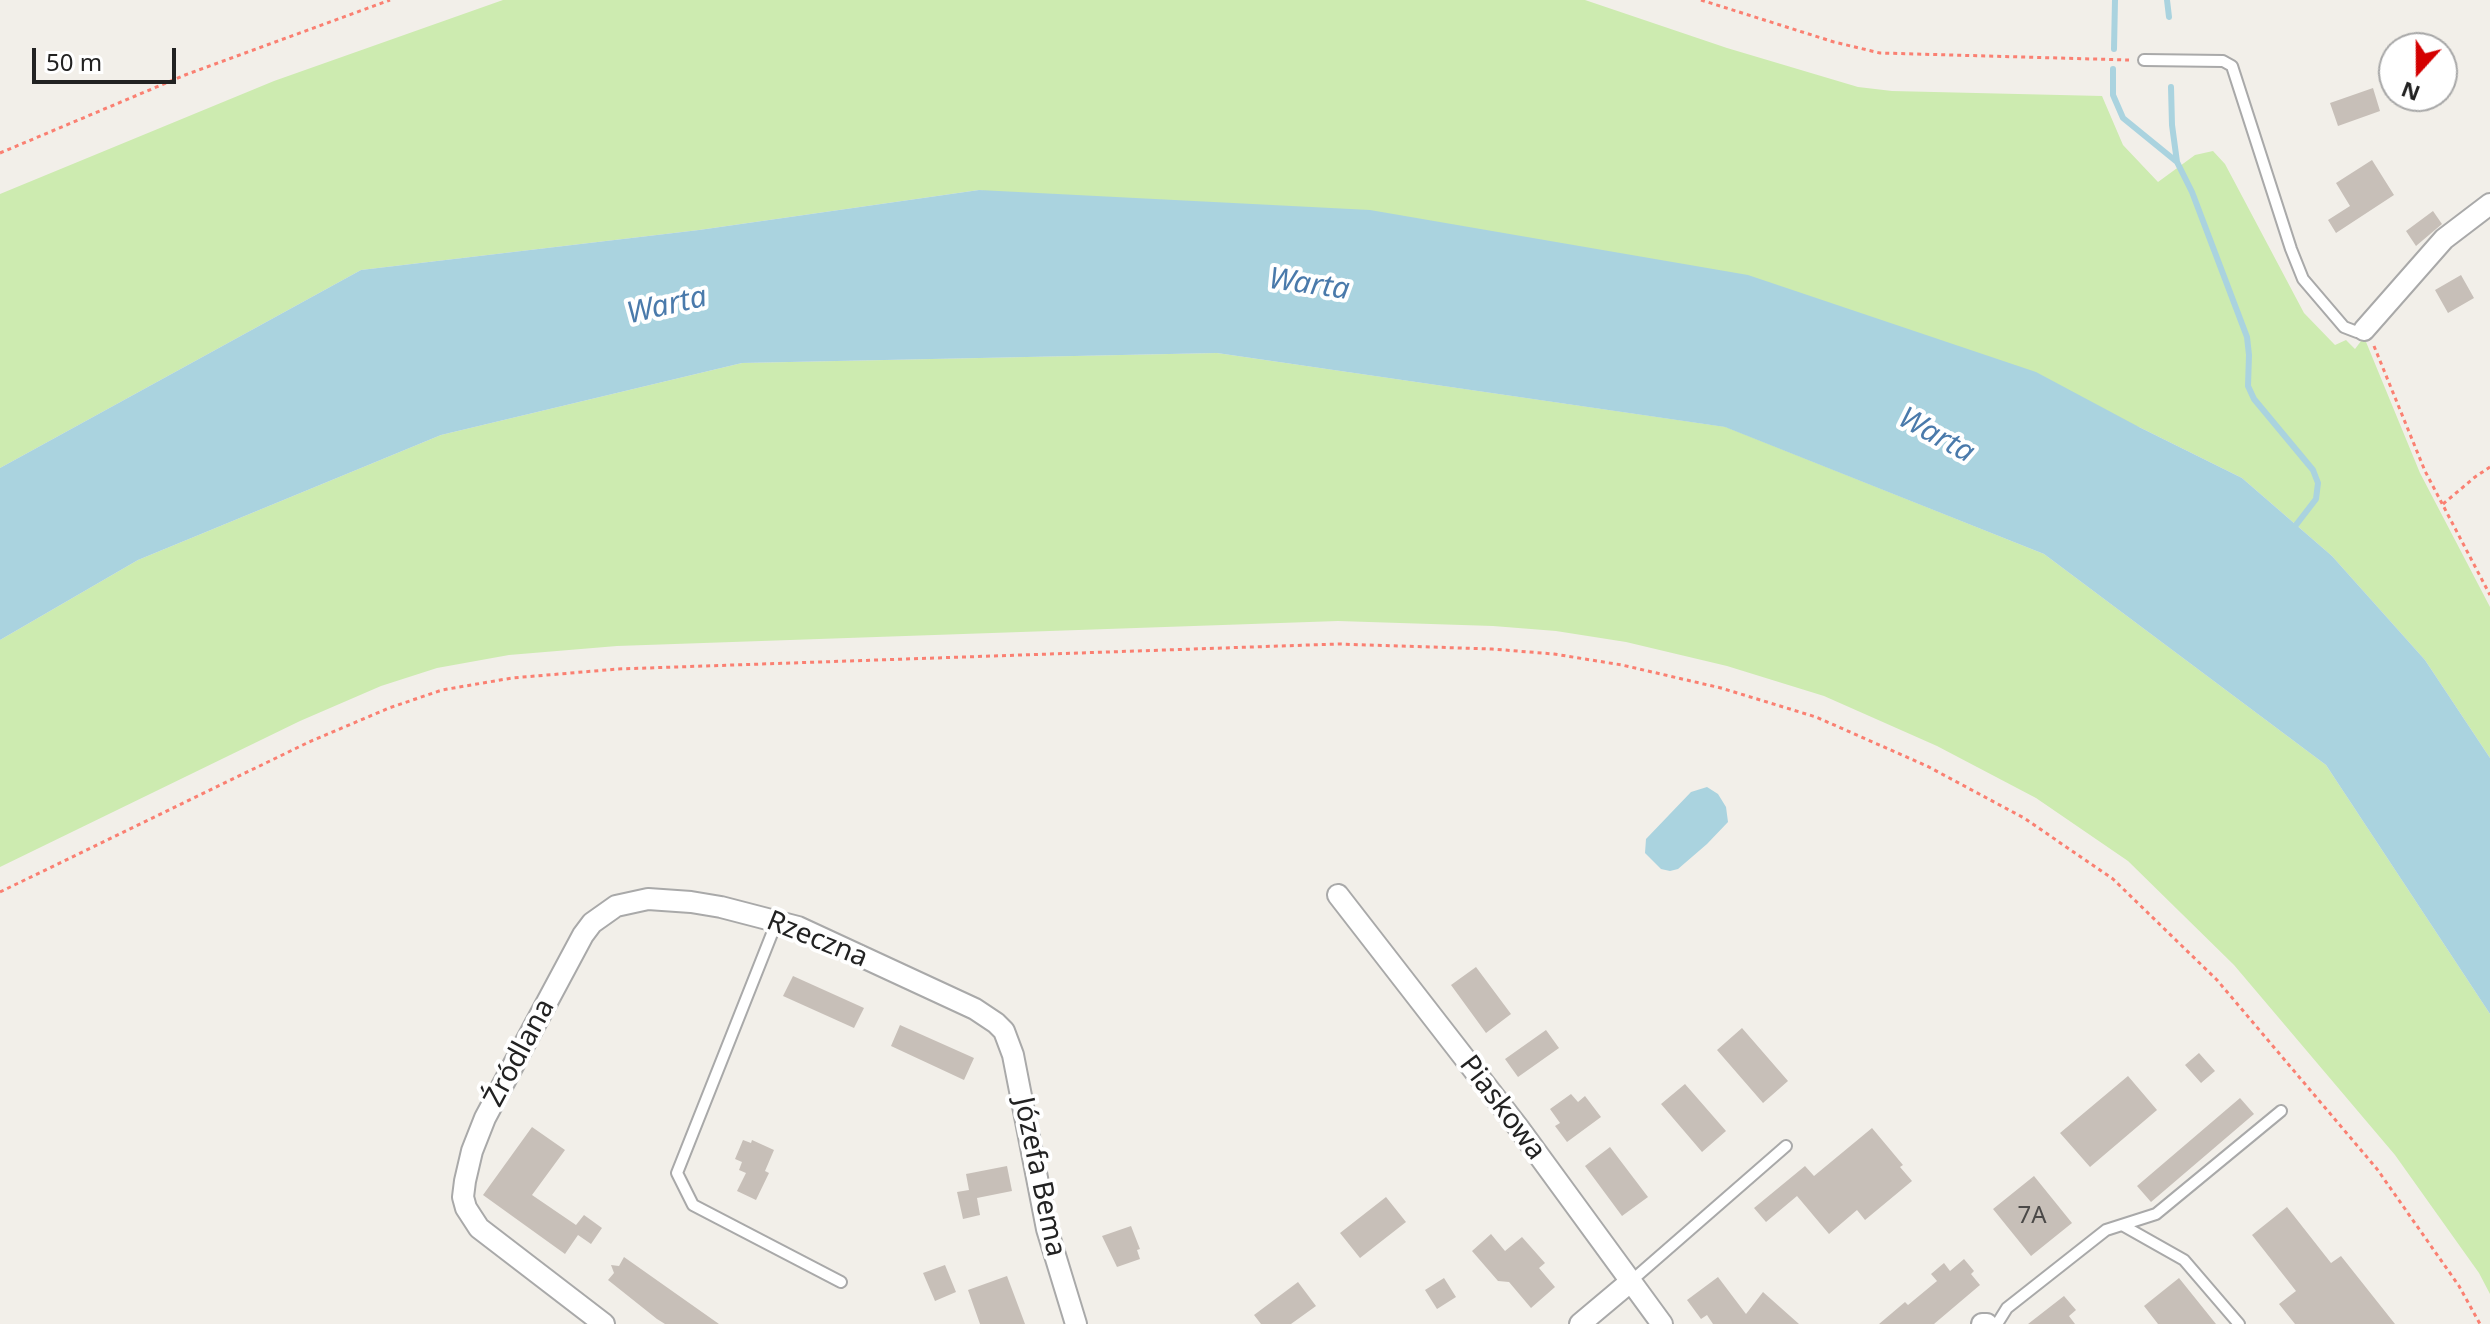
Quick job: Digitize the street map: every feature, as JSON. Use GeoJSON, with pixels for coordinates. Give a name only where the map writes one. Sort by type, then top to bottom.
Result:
{"type":"FeatureCollection","features":[{"type":"Feature","properties":{"kind":"street"},"geometry":{"type":"LineString","coordinates":[[2364,330],[2444,239],[2490,204]]}},
{"type":"Feature","properties":{"kind":"street","name":"Piaskowa"},"geometry":{"type":"LineString","coordinates":[[1338,895],[1518,1127],[1662,1324]]}},
{"type":"Feature","properties":{"kind":"street","name":"Rzeczna"},"geometry":{"type":"LineString","coordinates":[[616,906],[632,901],[670,900],[721,907],[777,920],[819,935],[975,1009],[1004,1031]]}},
{"type":"Feature","properties":{"kind":"street","name":"Źródlana"},"geometry":{"type":"LineString","coordinates":[[604,1324],[492,1238],[471,1218],[463,1197],[478,1134],[583,935],[592,923],[616,906]]}},
{"type":"Feature","properties":{"kind":"street","name":"Józefa Bema"},"geometry":{"type":"LineString","coordinates":[[1004,1031],[1013,1055],[1047,1229],[1076,1324]]}},
{"type":"Feature","properties":{"kind":"street"},"geometry":{"type":"LineString","coordinates":[[1580,1324],[1630,1282]]}},
{"type":"Feature","properties":{"kind":"lane"},"geometry":{"type":"LineString","coordinates":[[2144,60],[2223,61],[2232,66],[2303,279],[2344,327],[2357,332],[2364,330]]}},
{"type":"Feature","properties":{"kind":"lane"},"geometry":{"type":"LineString","coordinates":[[777,920],[677,1173],[693,1205],[841,1282]]}},
{"type":"Feature","properties":{"kind":"lane"},"geometry":{"type":"LineString","coordinates":[[1997,1324],[2007,1308],[2106,1230],[2156,1214],[2281,1111]]}},
{"type":"Feature","properties":{"kind":"lane"},"geometry":{"type":"LineString","coordinates":[[1630,1282],[1786,1146]]}},
{"type":"Feature","properties":{"kind":"lane"},"geometry":{"type":"LineString","coordinates":[[2122,1225],[2184,1260],[2239,1324]]}},
{"type":"Feature","properties":{"kind":"path"},"geometry":{"type":"LineString","coordinates":[[0,153],[185,75],[390,0]]}},
{"type":"Feature","properties":{"kind":"path"},"geometry":{"type":"LineString","coordinates":[[1701,0],[1834,42],[1880,53],[2144,60]]}},
{"type":"Feature","properties":{"kind":"path"},"geometry":{"type":"LineString","coordinates":[[2364,330],[2369,334],[2425,471],[2490,595]]}},
{"type":"Feature","properties":{"kind":"path"},"geometry":{"type":"LineString","coordinates":[[2442,505],[2490,467]]}},
{"type":"Feature","properties":{"kind":"path"},"geometry":{"type":"LineString","coordinates":[[0,892],[309,742],[389,708],[442,690],[512,678],[618,669],[1338,644],[1492,649],[1554,654],[1622,665],[1721,688],[1830,723],[1927,766],[2024,818],[2113,879],[2217,980],[2377,1169],[2459,1286],[2480,1324]]}},
{"type":"Feature","properties":{"kind":"green space"},"geometry":{"type":"Polygon","coordinates":[[[503,0],[1585,0],[1727,48],[1858,87],[1892,91],[2102,96],[2123,145],[2158,182],[2195,155],[2213,151],[2225,164],[2304,313],[2335,345],[2346,340],[2355,349],[2364,337],[2420,473],[2490,607],[2490,758],[2425,660],[2332,556],[2242,478],[2139,427],[979,190],[699,230],[361,270],[0,468],[0,194],[274,81],[503,0]]]}},
{"type":"Feature","properties":{"kind":"green space"},"geometry":{"type":"Polygon","coordinates":[[[1217,353],[1726,427],[2044,554],[2326,765],[2490,1014],[2490,1294],[2479,1273],[2395,1155],[2234,965],[2128,861],[2036,798],[1937,746],[1824,696],[1727,666],[1626,642],[1556,631],[1493,626],[1338,621],[617,646],[509,655],[437,668],[381,686],[300,721],[0,867],[0,640],[138,560],[441,435],[742,363],[1217,353]]]}},
{"type":"Feature","properties":{"kind":"water","name":"Warta"},"geometry":{"type":"Polygon","coordinates":[[[979,190],[1370,210],[1748,275],[2036,372],[2242,478],[2332,556],[2425,660],[2490,758],[2490,1014],[2326,765],[2044,554],[1725,427],[1217,353],[742,363],[441,435],[138,560],[0,640],[0,468],[361,270],[699,230],[979,190]]]}},
{"type":"Feature","properties":{"kind":"water"},"geometry":{"type":"Polygon","coordinates":[[[1707,787],[1718,794],[1726,807],[1728,822],[1678,869],[1661,869],[1645,853],[1646,839],[1691,792],[1707,787]]]}},
{"type":"Feature","properties":{"kind":"building"},"geometry":{"type":"Polygon","coordinates":[[[2373,88],[2378,112],[2338,126],[2330,103],[2373,88]]]}},
{"type":"Feature","properties":{"kind":"building"},"geometry":{"type":"Polygon","coordinates":[[[2372,160],[2394,195],[2336,233],[2328,220],[2350,206],[2336,183],[2372,160]]]}},
{"type":"Feature","properties":{"kind":"building"},"geometry":{"type":"Polygon","coordinates":[[[2433,211],[2442,224],[2416,246],[2406,231],[2433,211]]]}},
{"type":"Feature","properties":{"kind":"building"},"geometry":{"type":"Polygon","coordinates":[[[2461,275],[2474,298],[2448,313],[2435,290],[2461,275]]]}},
{"type":"Feature","properties":{"kind":"building"},"geometry":{"type":"Polygon","coordinates":[[[1476,967],[1511,1014],[1486,1033],[1451,985],[1476,967]]]}},
{"type":"Feature","properties":{"kind":"building"},"geometry":{"type":"Polygon","coordinates":[[[793,976],[864,1008],[854,1028],[783,996],[793,976]]]}},
{"type":"Feature","properties":{"kind":"building"},"geometry":{"type":"Polygon","coordinates":[[[900,1025],[974,1058],[964,1080],[891,1046],[900,1025]]]}},
{"type":"Feature","properties":{"kind":"building"},"geometry":{"type":"Polygon","coordinates":[[[1742,1028],[1788,1081],[1763,1103],[1717,1050],[1742,1028]]]}},
{"type":"Feature","properties":{"kind":"building"},"geometry":{"type":"Polygon","coordinates":[[[1546,1030],[1559,1048],[1518,1077],[1505,1059],[1546,1030]]]}},
{"type":"Feature","properties":{"kind":"building"},"geometry":{"type":"Polygon","coordinates":[[[2199,1053],[2215,1071],[2201,1083],[2185,1065],[2199,1053]]]}},
{"type":"Feature","properties":{"kind":"building"},"geometry":{"type":"Polygon","coordinates":[[[2128,1076],[2157,1110],[2090,1167],[2060,1133],[2128,1076]]]}},
{"type":"Feature","properties":{"kind":"building"},"geometry":{"type":"Polygon","coordinates":[[[1685,1084],[1726,1131],[1702,1152],[1661,1104],[1685,1084]]]}},
{"type":"Feature","properties":{"kind":"building"},"geometry":{"type":"Polygon","coordinates":[[[1571,1094],[1578,1102],[1585,1096],[1601,1117],[1567,1142],[1555,1126],[1560,1123],[1550,1109],[1571,1094]]]}},
{"type":"Feature","properties":{"kind":"building"},"geometry":{"type":"Polygon","coordinates":[[[2240,1098],[2254,1114],[2151,1202],[2137,1186],[2240,1098]]]}},
{"type":"Feature","properties":{"kind":"building"},"geometry":{"type":"Polygon","coordinates":[[[532,1127],[565,1150],[532,1195],[576,1225],[584,1215],[602,1228],[591,1244],[578,1235],[565,1254],[483,1195],[532,1127]]]}},
{"type":"Feature","properties":{"kind":"building"},"geometry":{"type":"Polygon","coordinates":[[[1872,1128],[1903,1165],[1900,1167],[1912,1181],[1865,1220],[1857,1210],[1829,1234],[1797,1196],[1766,1222],[1754,1208],[1805,1166],[1814,1176],[1872,1128]]]}},
{"type":"Feature","properties":{"kind":"building"},"geometry":{"type":"Polygon","coordinates":[[[743,1140],[751,1143],[752,1140],[774,1150],[765,1171],[769,1173],[756,1200],[737,1191],[746,1173],[739,1170],[742,1162],[735,1159],[743,1140]]]}},
{"type":"Feature","properties":{"kind":"building"},"geometry":{"type":"Polygon","coordinates":[[[1610,1147],[1648,1197],[1622,1216],[1585,1166],[1610,1147]]]}},
{"type":"Feature","properties":{"kind":"building"},"geometry":{"type":"Polygon","coordinates":[[[1007,1166],[1012,1191],[977,1198],[980,1215],[963,1219],[957,1192],[969,1190],[966,1174],[1007,1166]]]}},
{"type":"Feature","properties":{"kind":"building"},"geometry":{"type":"Polygon","coordinates":[[[2034,1176],[2072,1223],[2031,1256],[1993,1209],[2034,1176]]]}},
{"type":"Feature","properties":{"kind":"building"},"geometry":{"type":"Polygon","coordinates":[[[1386,1197],[1406,1222],[1360,1258],[1340,1233],[1386,1197]]]}},
{"type":"Feature","properties":{"kind":"building"},"geometry":{"type":"Polygon","coordinates":[[[2287,1207],[2331,1263],[2341,1256],[2395,1324],[2295,1324],[2279,1304],[2296,1291],[2252,1235],[2287,1207]]]}},
{"type":"Feature","properties":{"kind":"building"},"geometry":{"type":"Polygon","coordinates":[[[1131,1226],[1140,1249],[1137,1250],[1140,1259],[1117,1267],[1102,1236],[1131,1226]]]}},
{"type":"Feature","properties":{"kind":"building"},"geometry":{"type":"Polygon","coordinates":[[[1491,1234],[1505,1251],[1522,1237],[1545,1263],[1539,1268],[1555,1287],[1531,1308],[1509,1282],[1498,1281],[1472,1251],[1491,1234]]]}},
{"type":"Feature","properties":{"kind":"building"},"geometry":{"type":"Polygon","coordinates":[[[624,1257],[719,1324],[665,1324],[657,1319],[608,1280],[614,1273],[611,1265],[619,1266],[624,1257]]]}},
{"type":"Feature","properties":{"kind":"building"},"geometry":{"type":"Polygon","coordinates":[[[1964,1259],[1980,1285],[1934,1324],[1879,1324],[1937,1281],[1931,1274],[1944,1263],[1950,1271],[1964,1259]]]}},
{"type":"Feature","properties":{"kind":"building"},"geometry":{"type":"Polygon","coordinates":[[[945,1265],[956,1292],[935,1301],[923,1273],[945,1265]]]}},
{"type":"Feature","properties":{"kind":"building"},"geometry":{"type":"Polygon","coordinates":[[[1007,1276],[1025,1324],[980,1324],[968,1290],[1007,1276]]]}},
{"type":"Feature","properties":{"kind":"building"},"geometry":{"type":"Polygon","coordinates":[[[1718,1277],[1746,1314],[1763,1292],[1799,1324],[1713,1324],[1707,1315],[1701,1319],[1687,1300],[1718,1277]]]}},
{"type":"Feature","properties":{"kind":"building"},"geometry":{"type":"Polygon","coordinates":[[[1444,1278],[1456,1297],[1437,1309],[1425,1290],[1444,1278]]]}},
{"type":"Feature","properties":{"kind":"building"},"geometry":{"type":"Polygon","coordinates":[[[2179,1278],[2216,1324],[2158,1324],[2144,1306],[2179,1278]]]}},
{"type":"Feature","properties":{"kind":"building"},"geometry":{"type":"Polygon","coordinates":[[[1298,1282],[1316,1306],[1291,1324],[1261,1324],[1254,1315],[1298,1282]]]}},
{"type":"Feature","properties":{"kind":"building"},"geometry":{"type":"Polygon","coordinates":[[[2064,1296],[2076,1310],[2069,1316],[2075,1324],[2028,1324],[2064,1296]]]}},
{"type":"Feature","properties":{"kind":"waterway"},"geometry":{"type":"LineString","coordinates":[[2114,49],[2115,0]]}},
{"type":"Feature","properties":{"kind":"waterway"},"geometry":{"type":"LineString","coordinates":[[2167,0],[2169,17]]}},
{"type":"Feature","properties":{"kind":"waterway"},"geometry":{"type":"LineString","coordinates":[[2113,69],[2113,95],[2123,118],[2177,162]]}},
{"type":"Feature","properties":{"kind":"waterway"},"geometry":{"type":"LineString","coordinates":[[2171,87],[2177,162],[2192,192],[2247,337],[2248,386],[2254,399],[2313,470],[2318,483],[2316,499],[2296,525]]}}]}
